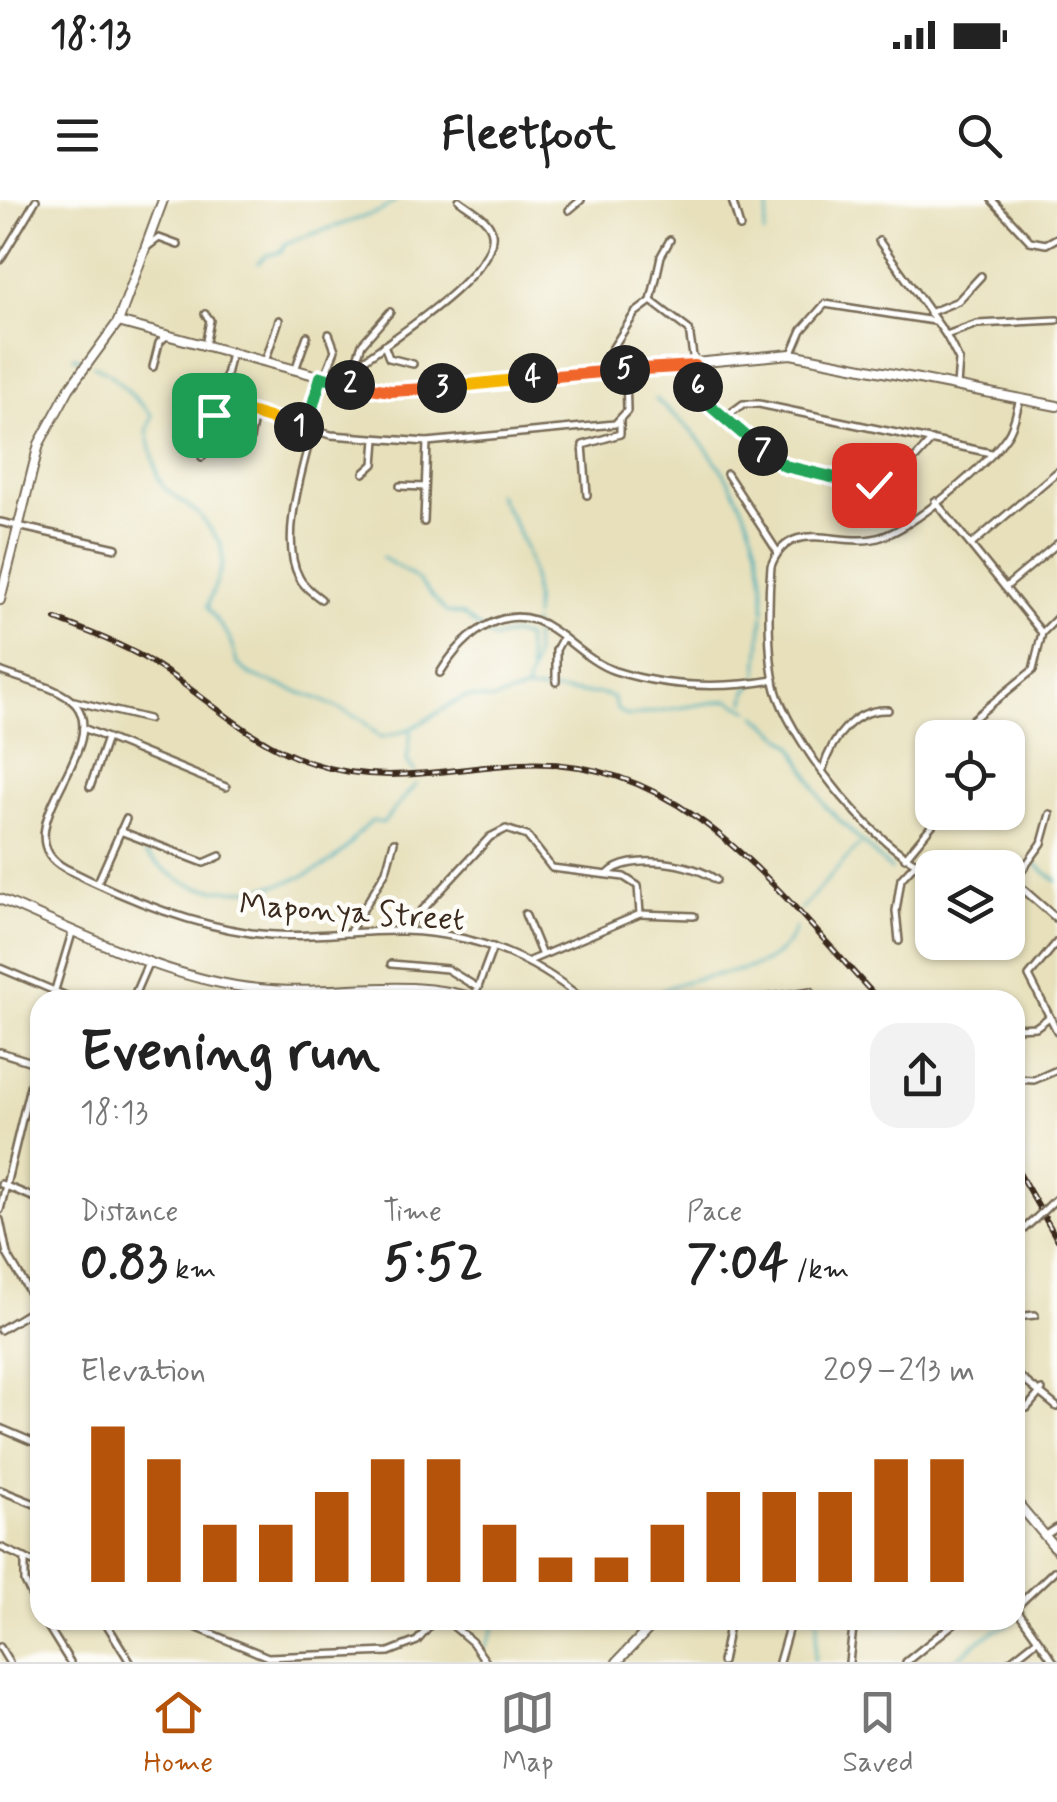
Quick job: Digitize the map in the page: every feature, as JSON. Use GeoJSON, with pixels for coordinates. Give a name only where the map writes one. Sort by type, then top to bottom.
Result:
{"type":"FeatureCollection","features":[{"type":"Feature","properties":{"kind":"street"},"geometry":{"type":"LineString","coordinates":[[0,260],[36,200]]}},
{"type":"Feature","properties":{"kind":"street"},"geometry":{"type":"LineString","coordinates":[[0,600],[29,475],[46,431],[118,322],[163,200]]}},
{"type":"Feature","properties":{"kind":"street"},"geometry":{"type":"LineString","coordinates":[[353,368],[438,308],[490,247],[489,225],[459,200]]}},
{"type":"Feature","properties":{"kind":"street"},"geometry":{"type":"LineString","coordinates":[[569,210],[580,200]]}},
{"type":"Feature","properties":{"kind":"street"},"geometry":{"type":"LineString","coordinates":[[732,200],[740,227]]}},
{"type":"Feature","properties":{"kind":"street"},"geometry":{"type":"LineString","coordinates":[[992,200],[1030,241],[1046,244],[1057,238]]}},
{"type":"Feature","properties":{"kind":"street"},"geometry":{"type":"LineString","coordinates":[[145,248],[159,238],[178,245]]}},
{"type":"Feature","properties":{"kind":"street"},"geometry":{"type":"LineString","coordinates":[[598,371],[636,313],[652,300],[661,256],[670,240]]}},
{"type":"Feature","properties":{"kind":"street"},"geometry":{"type":"LineString","coordinates":[[879,241],[946,335],[958,360],[958,386]]}},
{"type":"Feature","properties":{"kind":"street"},"geometry":{"type":"LineString","coordinates":[[929,313],[958,301],[980,276]]}},
{"type":"Feature","properties":{"kind":"street"},"geometry":{"type":"LineString","coordinates":[[652,300],[689,330],[701,396],[785,466],[866,485],[895,481],[932,440]]}},
{"type":"Feature","properties":{"kind":"street"},"geometry":{"type":"LineString","coordinates":[[791,354],[802,330],[824,304],[934,321]]}},
{"type":"Feature","properties":{"kind":"street"},"geometry":{"type":"LineString","coordinates":[[348,384],[362,344],[390,312]]}},
{"type":"Feature","properties":{"kind":"street"},"geometry":{"type":"LineString","coordinates":[[204,346],[210,320],[205,314]]}},
{"type":"Feature","properties":{"kind":"street"},"geometry":{"type":"LineString","coordinates":[[265,362],[278,320]]}},
{"type":"Feature","properties":{"kind":"street"},"geometry":{"type":"LineString","coordinates":[[946,335],[977,324],[1057,320]]}},
{"type":"Feature","properties":{"kind":"street"},"geometry":{"type":"LineString","coordinates":[[118,322],[348,384],[411,390],[791,354],[1057,406]]}},
{"type":"Feature","properties":{"kind":"street"},"geometry":{"type":"LineString","coordinates":[[321,599],[299,578],[293,541],[296,493],[309,430],[334,350],[334,339],[329,334]]}},
{"type":"Feature","properties":{"kind":"street"},"geometry":{"type":"LineString","coordinates":[[154,367],[159,343],[167,336]]}},
{"type":"Feature","properties":{"kind":"street"},"geometry":{"type":"LineString","coordinates":[[295,370],[307,336]]}},
{"type":"Feature","properties":{"kind":"street"},"geometry":{"type":"LineString","coordinates":[[384,346],[391,360],[413,364]]}},
{"type":"Feature","properties":{"kind":"street"},"geometry":{"type":"LineString","coordinates":[[226,405],[222,388],[231,353]]}},
{"type":"Feature","properties":{"kind":"street"},"geometry":{"type":"LineString","coordinates":[[588,495],[583,445],[620,434],[620,422],[628,406],[626,370]]}},
{"type":"Feature","properties":{"kind":"street"},"geometry":{"type":"LineString","coordinates":[[899,942],[896,912],[900,879],[915,864],[863,818],[789,717],[774,680],[770,579],[778,552],[803,535],[846,540],[884,536],[935,501],[991,453],[1012,428],[1020,399]]}},
{"type":"Feature","properties":{"kind":"street"},"geometry":{"type":"LineString","coordinates":[[724,418],[738,406],[758,404],[991,453]]}},
{"type":"Feature","properties":{"kind":"street"},"geometry":{"type":"LineString","coordinates":[[226,405],[309,430],[427,442],[620,422]]}},
{"type":"Feature","properties":{"kind":"street"},"geometry":{"type":"LineString","coordinates":[[202,457],[216,412],[226,405]]}},
{"type":"Feature","properties":{"kind":"street"},"geometry":{"type":"LineString","coordinates":[[249,444],[255,414]]}},
{"type":"Feature","properties":{"kind":"street"},"geometry":{"type":"LineString","coordinates":[[364,473],[374,464],[376,439]]}},
{"type":"Feature","properties":{"kind":"street"},"geometry":{"type":"LineString","coordinates":[[424,522],[427,442]]}},
{"type":"Feature","properties":{"kind":"street"},"geometry":{"type":"LineString","coordinates":[[972,544],[1057,472]]}},
{"type":"Feature","properties":{"kind":"street"},"geometry":{"type":"LineString","coordinates":[[727,474],[778,552]]}},
{"type":"Feature","properties":{"kind":"street"},"geometry":{"type":"LineString","coordinates":[[400,486],[425,487]]}},
{"type":"Feature","properties":{"kind":"street"},"geometry":{"type":"LineString","coordinates":[[935,501],[1042,633]]}},
{"type":"Feature","properties":{"kind":"street"},"geometry":{"type":"LineString","coordinates":[[0,522],[116,548]]}},
{"type":"Feature","properties":{"kind":"street"},"geometry":{"type":"LineString","coordinates":[[1007,586],[1057,544]]}},
{"type":"Feature","properties":{"kind":"street"},"geometry":{"type":"LineString","coordinates":[[440,673],[471,636],[505,618],[534,620],[606,667],[645,679],[684,685],[774,680]]}},
{"type":"Feature","properties":{"kind":"street"},"geometry":{"type":"LineString","coordinates":[[974,719],[1033,670],[1042,633],[1057,618]]}},
{"type":"Feature","properties":{"kind":"street"},"geometry":{"type":"LineString","coordinates":[[556,682],[556,650],[562,636]]}},
{"type":"Feature","properties":{"kind":"street"},"geometry":{"type":"LineString","coordinates":[[0,671],[71,700],[148,719]]}},
{"type":"Feature","properties":{"kind":"street"},"geometry":{"type":"LineString","coordinates":[[71,700],[81,714],[83,728],[226,787]]}},
{"type":"Feature","properties":{"kind":"street"},"geometry":{"type":"LineString","coordinates":[[824,769],[835,739],[845,733],[851,722],[871,709],[888,710]]}},
{"type":"Feature","properties":{"kind":"street","name":"Maponya Street"},"geometry":{"type":"LineString","coordinates":[[83,728],[44,821],[42,838],[51,859],[98,882],[210,925],[278,935],[403,931],[444,934],[528,961],[570,990]]}},
{"type":"Feature","properties":{"kind":"street"},"geometry":{"type":"LineString","coordinates":[[90,787],[106,738]]}},
{"type":"Feature","properties":{"kind":"street"},"geometry":{"type":"LineString","coordinates":[[1025,866],[1042,843],[1050,814]]}},
{"type":"Feature","properties":{"kind":"street"},"geometry":{"type":"LineString","coordinates":[[98,882],[126,819]]}},
{"type":"Feature","properties":{"kind":"street"},"geometry":{"type":"LineString","coordinates":[[403,931],[501,830],[520,831],[552,868],[608,874],[638,886],[640,914]]}},
{"type":"Feature","properties":{"kind":"street"},"geometry":{"type":"LineString","coordinates":[[905,858],[928,830]]}},
{"type":"Feature","properties":{"kind":"street"},"geometry":{"type":"LineString","coordinates":[[120,831],[204,863],[220,856]]}},
{"type":"Feature","properties":{"kind":"street"},"geometry":{"type":"LineString","coordinates":[[349,933],[386,871],[394,842]]}},
{"type":"Feature","properties":{"kind":"street"},"geometry":{"type":"LineString","coordinates":[[608,874],[622,865],[654,864],[696,869],[716,880]]}},
{"type":"Feature","properties":{"kind":"street"},"geometry":{"type":"LineString","coordinates":[[1025,889],[1057,919]]}},
{"type":"Feature","properties":{"kind":"street"},"geometry":{"type":"LineString","coordinates":[[0,899],[189,976],[262,990],[400,986],[431,990]]}},
{"type":"Feature","properties":{"kind":"street"},"geometry":{"type":"LineString","coordinates":[[525,914],[540,953]]}},
{"type":"Feature","properties":{"kind":"street"},"geometry":{"type":"LineString","coordinates":[[528,961],[640,914],[694,916]]}},
{"type":"Feature","properties":{"kind":"street"},"geometry":{"type":"LineString","coordinates":[[0,968],[54,990],[73,930]]}},
{"type":"Feature","properties":{"kind":"street"},"geometry":{"type":"LineString","coordinates":[[1057,942],[1028,976],[1057,1031]]}},
{"type":"Feature","properties":{"kind":"street","name":"Maponya Street"},"geometry":{"type":"LineString","coordinates":[[479,990],[493,947]]}},
{"type":"Feature","properties":{"kind":"street"},"geometry":{"type":"LineString","coordinates":[[136,990],[149,961]]}},
{"type":"Feature","properties":{"kind":"street"},"geometry":{"type":"LineString","coordinates":[[391,964],[448,968],[471,990]]}},
{"type":"Feature","properties":{"kind":"street"},"geometry":{"type":"LineString","coordinates":[[1025,1028],[1036,1027],[1049,1017]]}},
{"type":"Feature","properties":{"kind":"street"},"geometry":{"type":"LineString","coordinates":[[0,1052],[30,1060]]}},
{"type":"Feature","properties":{"kind":"street"},"geometry":{"type":"LineString","coordinates":[[1025,1080],[1034,1080],[1057,1070]]}},
{"type":"Feature","properties":{"kind":"street"},"geometry":{"type":"LineString","coordinates":[[0,1210],[2,1184],[30,1084]]}},
{"type":"Feature","properties":{"kind":"street"},"geometry":{"type":"LineString","coordinates":[[2,1184],[30,1196]]}},
{"type":"Feature","properties":{"kind":"street"},"geometry":{"type":"LineString","coordinates":[[1025,1227],[1057,1198]]}},
{"type":"Feature","properties":{"kind":"street"},"geometry":{"type":"LineString","coordinates":[[0,1220],[4,1254],[30,1294]]}},
{"type":"Feature","properties":{"kind":"street"},"geometry":{"type":"LineString","coordinates":[[0,1330],[30,1313]]}},
{"type":"Feature","properties":{"kind":"street"},"geometry":{"type":"LineString","coordinates":[[1025,1316],[1036,1315]]}},
{"type":"Feature","properties":{"kind":"street"},"geometry":{"type":"LineString","coordinates":[[1025,1379],[1057,1407]]}},
{"type":"Feature","properties":{"kind":"street"},"geometry":{"type":"LineString","coordinates":[[1027,1408],[1042,1390]]}},
{"type":"Feature","properties":{"kind":"street"},"geometry":{"type":"LineString","coordinates":[[0,1428],[30,1440]]}},
{"type":"Feature","properties":{"kind":"street"},"geometry":{"type":"LineString","coordinates":[[0,1490],[30,1502]]}},
{"type":"Feature","properties":{"kind":"street"},"geometry":{"type":"LineString","coordinates":[[1025,1511],[1057,1550]]}},
{"type":"Feature","properties":{"kind":"street"},"geometry":{"type":"LineString","coordinates":[[1046,1534],[1057,1528]]}},
{"type":"Feature","properties":{"kind":"street"},"geometry":{"type":"LineString","coordinates":[[0,1547],[30,1561]]}},
{"type":"Feature","properties":{"kind":"street"},"geometry":{"type":"LineString","coordinates":[[24,1558],[25,1582],[30,1592]]}},
{"type":"Feature","properties":{"kind":"street"},"geometry":{"type":"LineString","coordinates":[[1025,1599],[1054,1571]]}},
{"type":"Feature","properties":{"kind":"street"},"geometry":{"type":"LineString","coordinates":[[1025,1622],[1054,1662]]}},
{"type":"Feature","properties":{"kind":"street"},"geometry":{"type":"LineString","coordinates":[[50,1630],[70,1662]]}},
{"type":"Feature","properties":{"kind":"street"},"geometry":{"type":"LineString","coordinates":[[110,1630],[130,1662]]}},
{"type":"Feature","properties":{"kind":"street"},"geometry":{"type":"LineString","coordinates":[[200,1630],[267,1660],[372,1658],[411,1645],[425,1630]]}},
{"type":"Feature","properties":{"kind":"street"},"geometry":{"type":"LineString","coordinates":[[458,1630],[486,1662]]}},
{"type":"Feature","properties":{"kind":"street"},"geometry":{"type":"LineString","coordinates":[[616,1662],[647,1630]]}},
{"type":"Feature","properties":{"kind":"street"},"geometry":{"type":"LineString","coordinates":[[722,1662],[726,1630]]}},
{"type":"Feature","properties":{"kind":"street"},"geometry":{"type":"LineString","coordinates":[[779,1662],[788,1630]]}},
{"type":"Feature","properties":{"kind":"street"},"geometry":{"type":"LineString","coordinates":[[849,1662],[853,1630]]}},
{"type":"Feature","properties":{"kind":"street"},"geometry":{"type":"LineString","coordinates":[[906,1662],[945,1630]]}},
{"type":"Feature","properties":{"kind":"street"},"geometry":{"type":"LineString","coordinates":[[1009,1662],[1038,1640]]}},
{"type":"Feature","properties":{"kind":"street"},"geometry":{"type":"LineString","coordinates":[[0,1648],[9,1662]]}},
{"type":"Feature","properties":{"kind":"waterway"},"geometry":{"type":"LineString","coordinates":[[258,263],[267,255],[281,252],[286,243],[381,211],[396,200]]}},
{"type":"Feature","properties":{"kind":"waterway"},"geometry":{"type":"LineString","coordinates":[[764,234],[770,200]]}},
{"type":"Feature","properties":{"kind":"waterway"},"geometry":{"type":"LineString","coordinates":[[74,357],[82,360]]}},
{"type":"Feature","properties":{"kind":"waterway"},"geometry":{"type":"LineString","coordinates":[[93,365],[110,374],[152,415],[147,432],[158,477],[164,488],[199,514],[221,544],[223,564],[207,607],[229,637],[237,663],[250,675],[319,699],[362,720],[380,737],[415,726],[466,697],[494,700],[526,690],[603,694],[613,698],[617,710],[628,716],[729,700],[750,711]]}},
{"type":"Feature","properties":{"kind":"waterway"},"geometry":{"type":"LineString","coordinates":[[655,399],[700,442],[735,493],[758,550],[764,611]]}},
{"type":"Feature","properties":{"kind":"waterway"},"geometry":{"type":"LineString","coordinates":[[496,493],[526,552],[533,583],[534,617]]}},
{"type":"Feature","properties":{"kind":"waterway"},"geometry":{"type":"LineString","coordinates":[[382,557],[417,579],[446,612],[463,615],[493,639],[513,634],[526,638],[529,670]]}},
{"type":"Feature","properties":{"kind":"waterway"},"geometry":{"type":"LineString","coordinates":[[745,702],[747,690],[757,683],[763,615]]}},
{"type":"Feature","properties":{"kind":"waterway"},"geometry":{"type":"LineString","coordinates":[[526,690],[535,654],[533,623]]}},
{"type":"Feature","properties":{"kind":"waterway"},"geometry":{"type":"LineString","coordinates":[[756,715],[793,746],[825,806],[891,870]]}},
{"type":"Feature","properties":{"kind":"waterway"},"geometry":{"type":"LineString","coordinates":[[411,731],[407,761],[415,772]]}},
{"type":"Feature","properties":{"kind":"waterway"},"geometry":{"type":"LineString","coordinates":[[357,835],[372,821],[383,823],[416,784]]}},
{"type":"Feature","properties":{"kind":"waterway"},"geometry":{"type":"LineString","coordinates":[[145,854],[192,885],[241,890],[307,875],[343,852],[356,836]]}},
{"type":"Feature","properties":{"kind":"waterway"},"geometry":{"type":"LineString","coordinates":[[800,910],[859,845]]}},
{"type":"Feature","properties":{"kind":"waterway"},"geometry":{"type":"LineString","coordinates":[[1034,863],[1057,881]]}},
{"type":"Feature","properties":{"kind":"waterway"},"geometry":{"type":"LineString","coordinates":[[663,990],[769,960],[784,947],[795,928]]}},
{"type":"Feature","properties":{"kind":"waterway"},"geometry":{"type":"LineString","coordinates":[[486,1647],[493,1630]]}},
{"type":"Feature","properties":{"kind":"waterway"},"geometry":{"type":"LineString","coordinates":[[814,1662],[817,1630]]}},
{"type":"Feature","properties":{"kind":"waterway"},"geometry":{"type":"LineString","coordinates":[[953,1662],[997,1630]]}},
{"type":"Feature","properties":{"kind":"railway"},"geometry":{"type":"LineString","coordinates":[[56,619],[147,659],[270,745],[312,763],[390,775],[521,764],[580,767],[632,782],[680,807],[724,838],[765,876],[870,990]]}},
{"type":"Feature","properties":{"kind":"railway"},"geometry":{"type":"LineString","coordinates":[[1025,1183],[1057,1239]]}},
{"type":"Feature","properties":{"kind":"route"},"geometry":{"type":"LineString","coordinates":[[214,415],[226,405],[306,429],[321,377],[391,391],[695,366],[698,388],[706,402],[773,459],[791,468],[874,485]]}}]}
